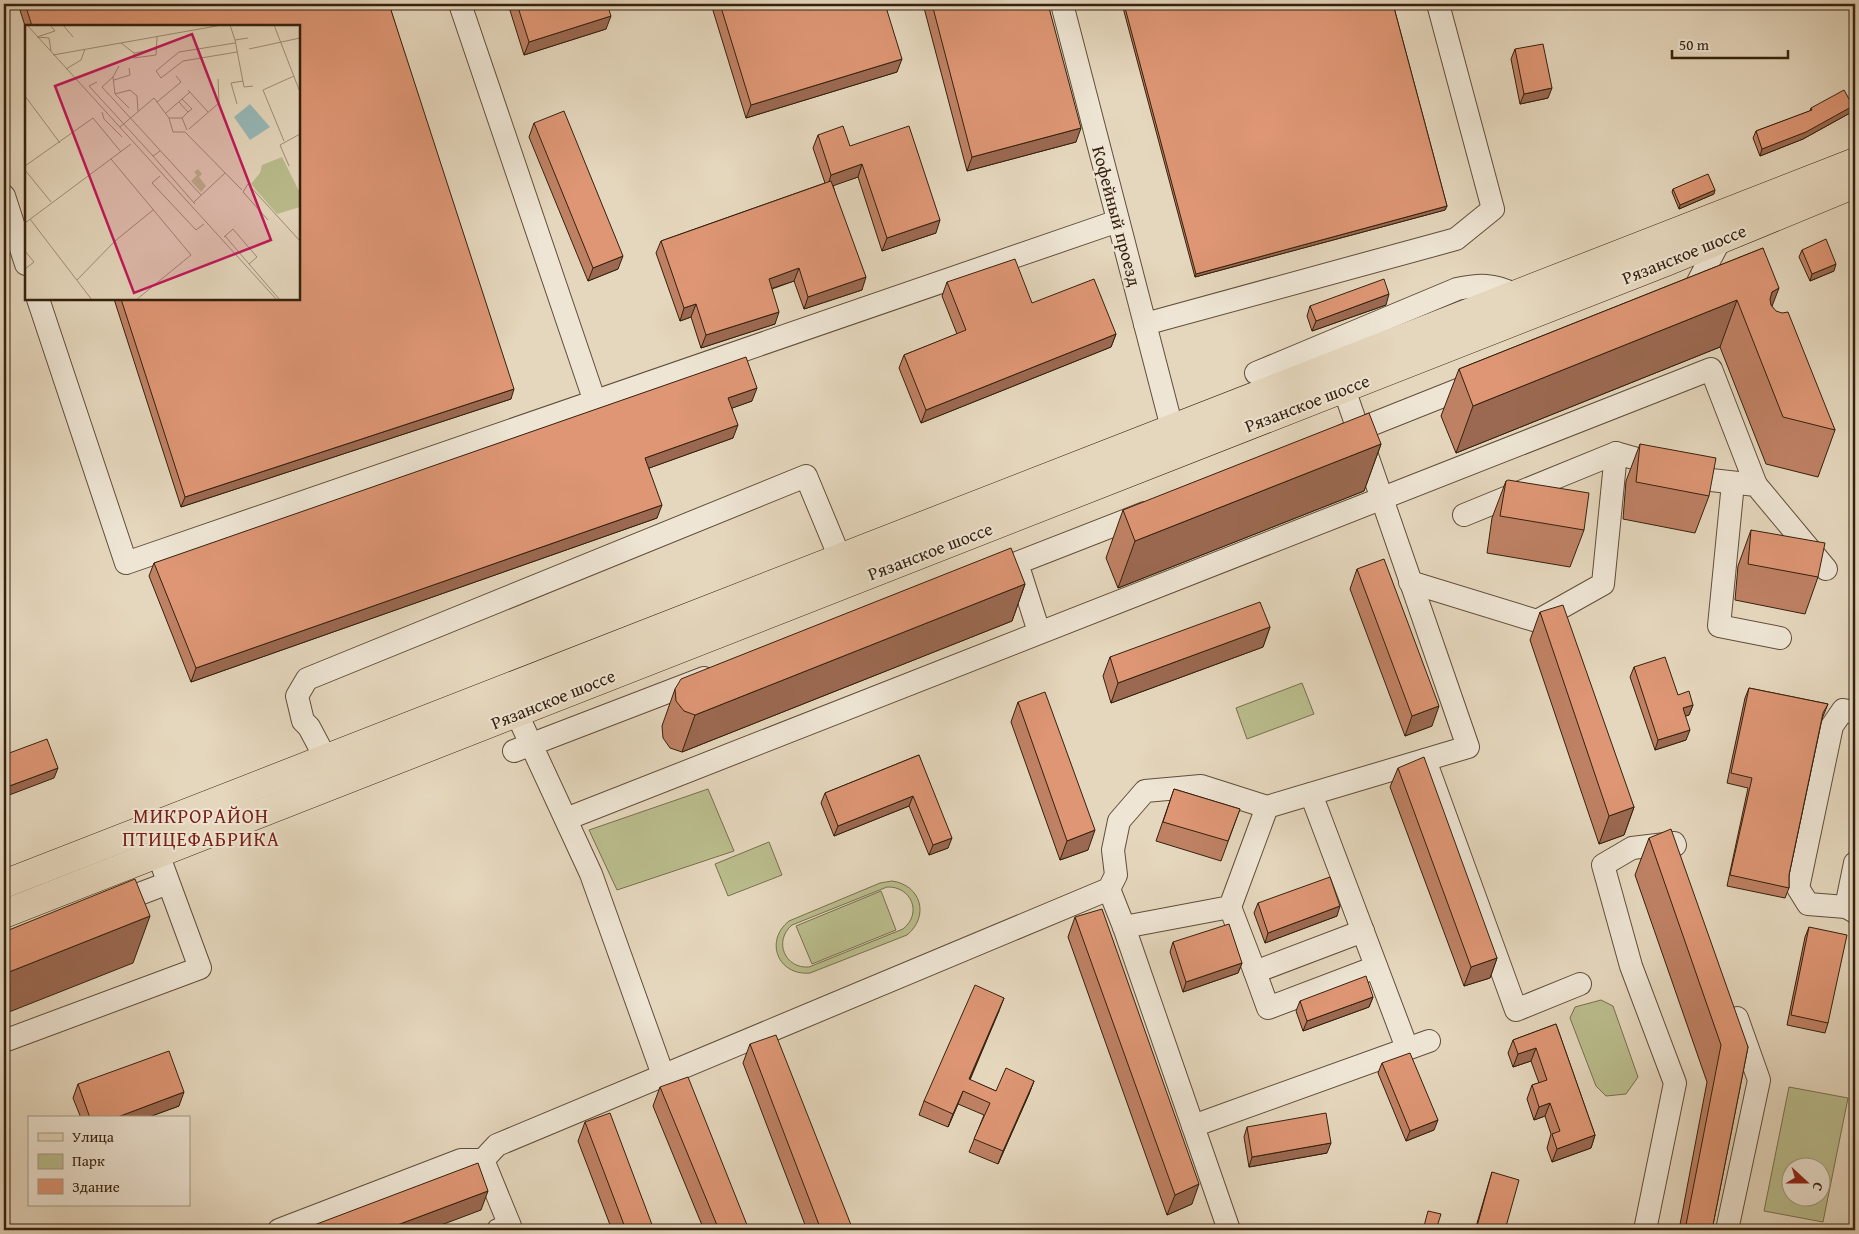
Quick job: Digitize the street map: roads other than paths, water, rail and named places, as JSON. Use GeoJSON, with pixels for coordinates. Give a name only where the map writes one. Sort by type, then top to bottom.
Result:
{"type":"FeatureCollection","features":[{"type":"Feature","properties":{"kind":"main road","name":"Рязанское шоссе"},"geometry":{"type":"LineString","coordinates":[[4,884],[1855,162]]}},
{"type":"Feature","properties":{"kind":"main road","name":"Рязанское шоссе"},"geometry":{"type":"LineString","coordinates":[[4,914],[1344,389],[1720,240],[1855,184]]}},
{"type":"Feature","properties":{"kind":"lane"},"geometry":{"type":"LineString","coordinates":[[460,4],[595,402]]}},
{"type":"Feature","properties":{"kind":"lane","name":"Кофейный проезд"},"geometry":{"type":"LineString","coordinates":[[1062,4],[1172,428]]}},
{"type":"Feature","properties":{"kind":"lane"},"geometry":{"type":"LineString","coordinates":[[1145,324],[1456,239],[1493,209],[1438,4]]}},
{"type":"Feature","properties":{"kind":"lane"},"geometry":{"type":"LineString","coordinates":[[4,196],[25,261]]}},
{"type":"Feature","properties":{"kind":"lane"},"geometry":{"type":"LineString","coordinates":[[38,300],[126,563],[1118,222]]}},
{"type":"Feature","properties":{"kind":"lane"},"geometry":{"type":"LineString","coordinates":[[1715,290],[1680,303],[1720,240]]}},
{"type":"Feature","properties":{"kind":"lane"},"geometry":{"type":"LineString","coordinates":[[1256,373],[1457,288],[1478,285],[1498,287],[1514,294]]}},
{"type":"Feature","properties":{"kind":"lane"},"geometry":{"type":"LineString","coordinates":[[566,818],[1719,366],[1756,485],[1826,569]]}},
{"type":"Feature","properties":{"kind":"lane"},"geometry":{"type":"LineString","coordinates":[[1321,444],[1496,375]]}},
{"type":"Feature","properties":{"kind":"lane"},"geometry":{"type":"LineString","coordinates":[[279,1230],[461,1160],[483,1160],[497,1145],[1109,889],[1116,875],[1113,850],[1119,821],[1145,791],[1201,786],[1267,807],[1468,747],[1344,389]]}},
{"type":"Feature","properties":{"kind":"lane"},"geometry":{"type":"LineString","coordinates":[[1464,515],[1616,453],[1711,480],[1756,485]]}},
{"type":"Feature","properties":{"kind":"lane"},"geometry":{"type":"LineString","coordinates":[[1410,582],[1537,621],[1603,584],[1616,453]]}},
{"type":"Feature","properties":{"kind":"lane"},"geometry":{"type":"LineString","coordinates":[[326,758],[304,721],[297,696],[307,679],[806,476],[840,558]]}},
{"type":"Feature","properties":{"kind":"lane"},"geometry":{"type":"LineString","coordinates":[[1733,483],[1718,626],[1780,638]]}},
{"type":"Feature","properties":{"kind":"lane"},"geometry":{"type":"LineString","coordinates":[[1039,632],[1008,567],[1165,505]]}},
{"type":"Feature","properties":{"kind":"lane"},"geometry":{"type":"LineString","coordinates":[[523,748],[596,718],[727,670]]}},
{"type":"Feature","properties":{"kind":"lane"},"geometry":{"type":"LineString","coordinates":[[1855,713],[1843,710],[1832,726],[1798,888],[1808,904],[1851,910],[1855,863]]}},
{"type":"Feature","properties":{"kind":"lane"},"geometry":{"type":"LineString","coordinates":[[518,714],[523,748],[566,818],[591,874],[663,1075]]}},
{"type":"Feature","properties":{"kind":"lane"},"geometry":{"type":"LineString","coordinates":[[1425,760],[1516,1010],[1580,984]]}},
{"type":"Feature","properties":{"kind":"lane"},"geometry":{"type":"LineString","coordinates":[[1311,794],[1407,1048]]}},
{"type":"Feature","properties":{"kind":"lane"},"geometry":{"type":"LineString","coordinates":[[1267,807],[1230,907],[1268,1008],[1376,967]]}},
{"type":"Feature","properties":{"kind":"lane"},"geometry":{"type":"LineString","coordinates":[[1645,1230],[1675,1083],[1630,966],[1603,865],[1632,848],[1674,843],[1683,866]]}},
{"type":"Feature","properties":{"kind":"lane"},"geometry":{"type":"LineString","coordinates":[[4,1041],[200,968],[158,854]]}},
{"type":"Feature","properties":{"kind":"lane"},"geometry":{"type":"LineString","coordinates":[[95,910],[168,883]]}},
{"type":"Feature","properties":{"kind":"lane"},"geometry":{"type":"LineString","coordinates":[[1109,889],[1124,927],[1229,1230]]}},
{"type":"Feature","properties":{"kind":"lane"},"geometry":{"type":"LineString","coordinates":[[1124,927],[1230,907]]}},
{"type":"Feature","properties":{"kind":"lane"},"geometry":{"type":"LineString","coordinates":[[1254,972],[1363,931]]}},
{"type":"Feature","properties":{"kind":"lane"},"geometry":{"type":"LineString","coordinates":[[1727,1230],[1759,1080],[1730,999]]}},
{"type":"Feature","properties":{"kind":"lane"},"geometry":{"type":"LineString","coordinates":[[1194,1126],[1429,1041]]}},
{"type":"Feature","properties":{"kind":"lane"},"geometry":{"type":"LineString","coordinates":[[483,1160],[510,1226],[498,1230]]}},
{"type":"Feature","properties":{"kind":"district","name":"МИКРОРАЙОН ПТИЦЕФАБРИКА"},"geometry":{"type":"Point","coordinates":[201,826]}}]}
